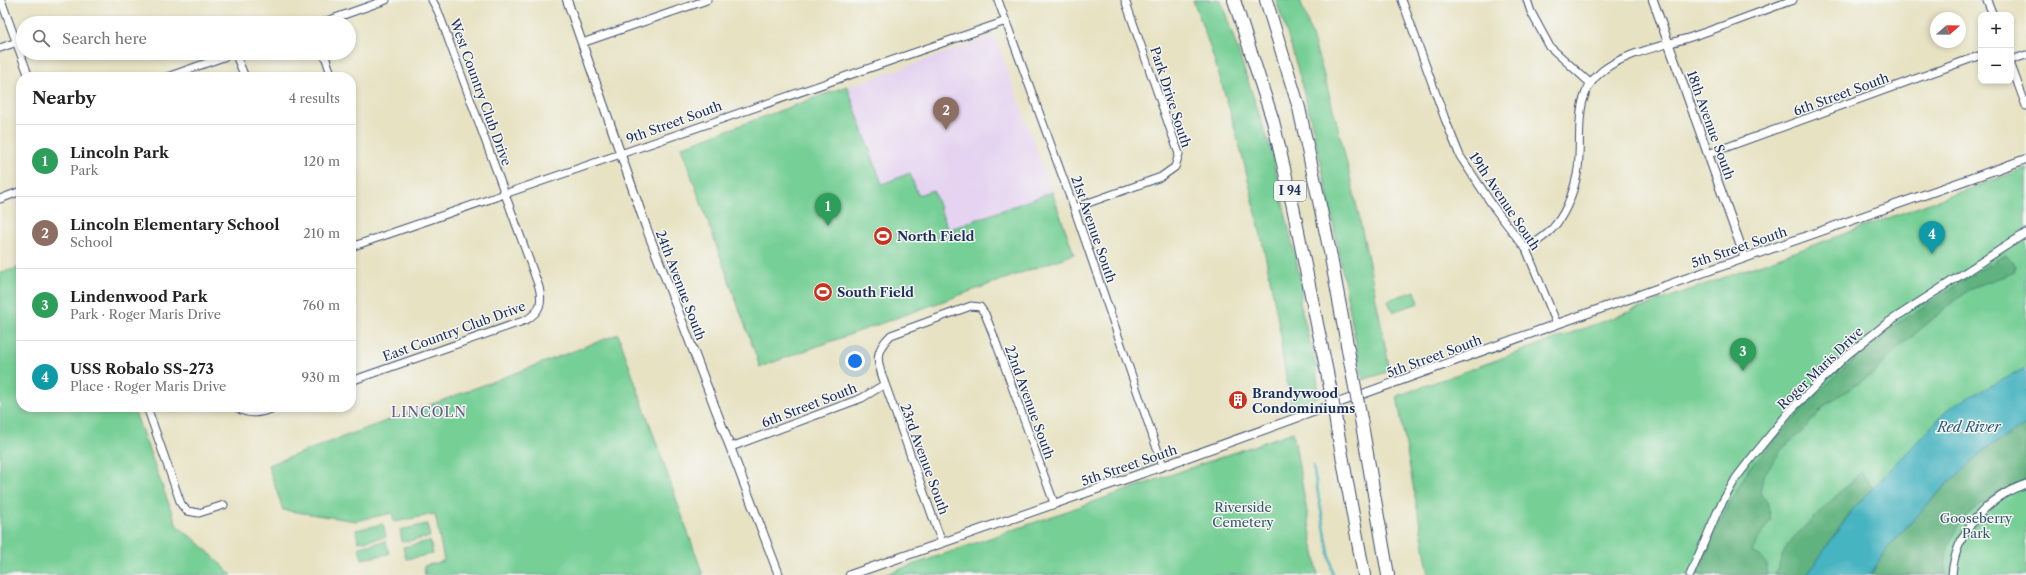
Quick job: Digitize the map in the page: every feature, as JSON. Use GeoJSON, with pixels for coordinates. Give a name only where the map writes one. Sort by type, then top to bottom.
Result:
{"type":"FeatureCollection","features":[{"type":"Feature","properties":{"kind":"highway","name":"I 94"},"geometry":{"type":"LineString","coordinates":[[1234,0],[1273,121],[1293,207],[1330,387],[1364,575]]}},
{"type":"Feature","properties":{"kind":"highway","name":"I 94"},"geometry":{"type":"LineString","coordinates":[[1266,0],[1299,108],[1330,252],[1388,575]]}},
{"type":"Feature","properties":{"kind":"street"},"geometry":{"type":"LineString","coordinates":[[0,48],[16,42],[1,0]]}},
{"type":"Feature","properties":{"kind":"street"},"geometry":{"type":"LineString","coordinates":[[341,16],[386,0]]}},
{"type":"Feature","properties":{"kind":"street","name":"West Country Club Drive"},"geometry":{"type":"LineString","coordinates":[[432,0],[438,10],[506,194]]}},
{"type":"Feature","properties":{"kind":"street","name":"24th Avenue South"},"geometry":{"type":"LineString","coordinates":[[567,0],[621,154],[715,410],[731,447],[779,575]]}},
{"type":"Feature","properties":{"kind":"street"},"geometry":{"type":"LineString","coordinates":[[582,43],[707,0]]}},
{"type":"Feature","properties":{"kind":"street","name":"21st Avenue South"},"geometry":{"type":"LineString","coordinates":[[998,0],[1074,208],[1163,466]]}},
{"type":"Feature","properties":{"kind":"street","name":"Park Drive South"},"geometry":{"type":"LineString","coordinates":[[1074,208],[1161,177],[1175,166],[1179,154],[1125,0]]}},
{"type":"Feature","properties":{"kind":"street","name":"19th Avenue South"},"geometry":{"type":"LineString","coordinates":[[1402,0],[1460,156],[1495,209],[1526,249],[1557,324]]}},
{"type":"Feature","properties":{"kind":"street"},"geometry":{"type":"LineString","coordinates":[[1527,0],[1531,12],[1550,47],[1590,83]]}},
{"type":"Feature","properties":{"kind":"street","name":"18th Avenue South"},"geometry":{"type":"LineString","coordinates":[[1653,0],[1745,258]]}},
{"type":"Feature","properties":{"kind":"street"},"geometry":{"type":"LineString","coordinates":[[1526,249],[1552,230],[1563,214],[1571,196],[1578,174],[1579,126],[1582,102],[1590,83],[1600,72],[1618,60],[1669,44],[1793,0]]}},
{"type":"Feature","properties":{"kind":"street"},"geometry":{"type":"LineString","coordinates":[[1987,0],[1992,12]]}},
{"type":"Feature","properties":{"kind":"street","name":"9th Street South"},"geometry":{"type":"LineString","coordinates":[[356,245],[1006,21]]}},
{"type":"Feature","properties":{"kind":"street"},"geometry":{"type":"LineString","coordinates":[[2014,59],[2026,55]]}},
{"type":"Feature","properties":{"kind":"street","name":"6th Street South"},"geometry":{"type":"LineString","coordinates":[[1708,154],[1978,57]]}},
{"type":"Feature","properties":{"kind":"street"},"geometry":{"type":"LineString","coordinates":[[23,60],[27,72]]}},
{"type":"Feature","properties":{"kind":"street"},"geometry":{"type":"LineString","coordinates":[[181,72],[215,60]]}},
{"type":"Feature","properties":{"kind":"street"},"geometry":{"type":"LineString","coordinates":[[238,60],[243,72]]}},
{"type":"Feature","properties":{"kind":"street"},"geometry":{"type":"LineString","coordinates":[[326,60],[330,72]]}},
{"type":"Feature","properties":{"kind":"street"},"geometry":{"type":"LineString","coordinates":[[2014,73],[2026,106]]}},
{"type":"Feature","properties":{"kind":"street","name":"5th Street South"},"geometry":{"type":"LineString","coordinates":[[850,575],[1163,466],[1557,324],[2026,159]]}},
{"type":"Feature","properties":{"kind":"street"},"geometry":{"type":"LineString","coordinates":[[0,199],[16,193]]}},
{"type":"Feature","properties":{"kind":"street","name":"East Country Club Drive"},"geometry":{"type":"LineString","coordinates":[[356,379],[526,320],[539,310],[541,293],[506,194]]}},
{"type":"Feature","properties":{"kind":"street","name":"Roger Maris Drive"},"geometry":{"type":"LineString","coordinates":[[1690,575],[1707,533],[1736,478],[1790,411],[1867,338],[1887,323],[2010,245],[2026,233]]}},
{"type":"Feature","properties":{"kind":"street","name":"22nd Avenue South"},"geometry":{"type":"LineString","coordinates":[[885,384],[878,366],[878,356],[882,344],[891,335],[971,306],[980,307],[993,334],[1054,504]]}},
{"type":"Feature","properties":{"kind":"street","name":"6th Street South"},"geometry":{"type":"LineString","coordinates":[[731,447],[862,398],[885,384]]}},
{"type":"Feature","properties":{"kind":"street","name":"23rd Avenue South"},"geometry":{"type":"LineString","coordinates":[[885,384],[942,543]]}},
{"type":"Feature","properties":{"kind":"street"},"geometry":{"type":"LineString","coordinates":[[149,412],[181,504],[187,512],[199,513],[224,505]]}},
{"type":"Feature","properties":{"kind":"street"},"geometry":{"type":"LineString","coordinates":[[244,412],[256,414],[262,412]]}},
{"type":"Feature","properties":{"kind":"street"},"geometry":{"type":"LineString","coordinates":[[1952,575],[1953,563],[1958,548],[1974,520],[1990,503],[2003,494],[2026,484]]}},
{"type":"Feature","properties":{"kind":"shaded area"},"geometry":{"type":"Polygon","coordinates":[[[995,36],[1052,192],[948,230],[933,190],[918,195],[882,184],[847,87],[995,36]]]}},
{"type":"Feature","properties":{"kind":"green space"},"geometry":{"type":"Polygon","coordinates":[[[1193,0],[1221,0],[1270,147],[1302,286],[1300,303],[1316,366],[1319,397],[1291,406],[1281,346],[1282,342],[1256,212],[1222,84],[1193,0]]]}},
{"type":"Feature","properties":{"kind":"green space"},"geometry":{"type":"Polygon","coordinates":[[[1276,0],[1300,0],[1328,91],[1352,184],[1390,371],[1363,380],[1336,236],[1316,141],[1291,46],[1276,0]]]}},
{"type":"Feature","properties":{"kind":"green space"},"geometry":{"type":"Polygon","coordinates":[[[847,86],[882,184],[910,173],[918,195],[933,190],[948,230],[1052,192],[1074,254],[760,367],[681,147],[847,86]]]}},
{"type":"Feature","properties":{"kind":"green space"},"geometry":{"type":"Polygon","coordinates":[[[2026,168],[2026,368],[2014,374],[1873,488],[1807,575],[1429,575],[1397,396],[2026,168]]]}},
{"type":"Feature","properties":{"kind":"green space"},"geometry":{"type":"Polygon","coordinates":[[[2006,255],[2015,266],[2013,273],[1974,287],[1959,297],[1897,349],[1874,373],[1825,405],[1806,428],[1782,449],[1763,476],[1760,493],[1767,502],[1771,519],[1755,544],[1752,553],[1759,555],[1767,565],[1767,575],[1697,575],[1712,536],[1749,468],[1822,389],[1881,334],[1978,271],[2006,255]]]}},
{"type":"Feature","properties":{"kind":"green space"},"geometry":{"type":"Polygon","coordinates":[[[16,268],[16,412],[135,412],[177,526],[198,542],[232,575],[0,575],[0,273],[16,268]]]}},
{"type":"Feature","properties":{"kind":"green space"},"geometry":{"type":"Polygon","coordinates":[[[1415,291],[1419,303],[1392,312],[1388,300],[1415,291]]]}},
{"type":"Feature","properties":{"kind":"green space"},"geometry":{"type":"Polygon","coordinates":[[[618,334],[703,575],[425,575],[424,566],[444,561],[435,514],[394,522],[392,513],[356,521],[283,510],[268,465],[618,334]]]}},
{"type":"Feature","properties":{"kind":"green space","name":"Gooseberry Park"},"geometry":{"type":"Polygon","coordinates":[[[2026,425],[2026,575],[1870,575],[2026,425]]]}},
{"type":"Feature","properties":{"kind":"green space"},"geometry":{"type":"Polygon","coordinates":[[[2026,425],[2026,480],[1980,504],[1968,514],[1958,526],[1951,540],[1946,556],[1945,575],[1870,575],[1890,545],[1937,494],[1985,449],[2026,425]]]}},
{"type":"Feature","properties":{"kind":"green space","name":"Riverside Cemetery"},"geometry":{"type":"Polygon","coordinates":[[[1293,432],[1318,575],[884,575],[1293,432]]]}},
{"type":"Feature","properties":{"kind":"green space"},"geometry":{"type":"Polygon","coordinates":[[[1861,472],[1873,488],[1853,509],[1807,575],[1775,575],[1785,549],[1795,536],[1861,472]]]}},
{"type":"Feature","properties":{"kind":"green space"},"geometry":{"type":"Polygon","coordinates":[[[383,524],[386,537],[358,542],[356,530],[383,524]]]}},
{"type":"Feature","properties":{"kind":"green space"},"geometry":{"type":"Polygon","coordinates":[[[427,524],[430,537],[402,542],[400,530],[427,524]]]}},
{"type":"Feature","properties":{"kind":"green space"},"geometry":{"type":"Polygon","coordinates":[[[386,541],[389,554],[362,559],[359,547],[386,541]]]}},
{"type":"Feature","properties":{"kind":"green space"},"geometry":{"type":"Polygon","coordinates":[[[430,541],[433,554],[406,559],[403,547],[430,541]]]}},
{"type":"Feature","properties":{"kind":"water","name":"Red River"},"geometry":{"type":"Polygon","coordinates":[[[2026,368],[2026,425],[1985,449],[1937,494],[1890,545],[1870,575],[1807,575],[1853,509],[1951,406],[2026,368]]]}},
{"type":"Feature","properties":{"kind":"waterway"},"geometry":{"type":"LineString","coordinates":[[1313,466],[1333,575]]}},
{"type":"Feature","properties":{"kind":"place","name":"Lincoln Elementary School"},"geometry":{"type":"Point","coordinates":[946,130]}},
{"type":"Feature","properties":{"kind":"place","name":"Lincoln Park"},"geometry":{"type":"Point","coordinates":[828,226]}},
{"type":"Feature","properties":{"kind":"place","name":"North Field"},"geometry":{"type":"Point","coordinates":[883,236]}},
{"type":"Feature","properties":{"kind":"place","name":"USS Robalo SS-273"},"geometry":{"type":"Point","coordinates":[1932,254]}},
{"type":"Feature","properties":{"kind":"place","name":"South Field"},"geometry":{"type":"Point","coordinates":[823,292]}},
{"type":"Feature","properties":{"kind":"place","name":"Lindenwood Park"},"geometry":{"type":"Point","coordinates":[1743,371]}},
{"type":"Feature","properties":{"kind":"place","name":"Brandywood Condominiums"},"geometry":{"type":"Point","coordinates":[1238,400]}},
{"type":"Feature","properties":{"kind":"district","name":"LINCOLN"},"geometry":{"type":"Point","coordinates":[429,412]}}]}
